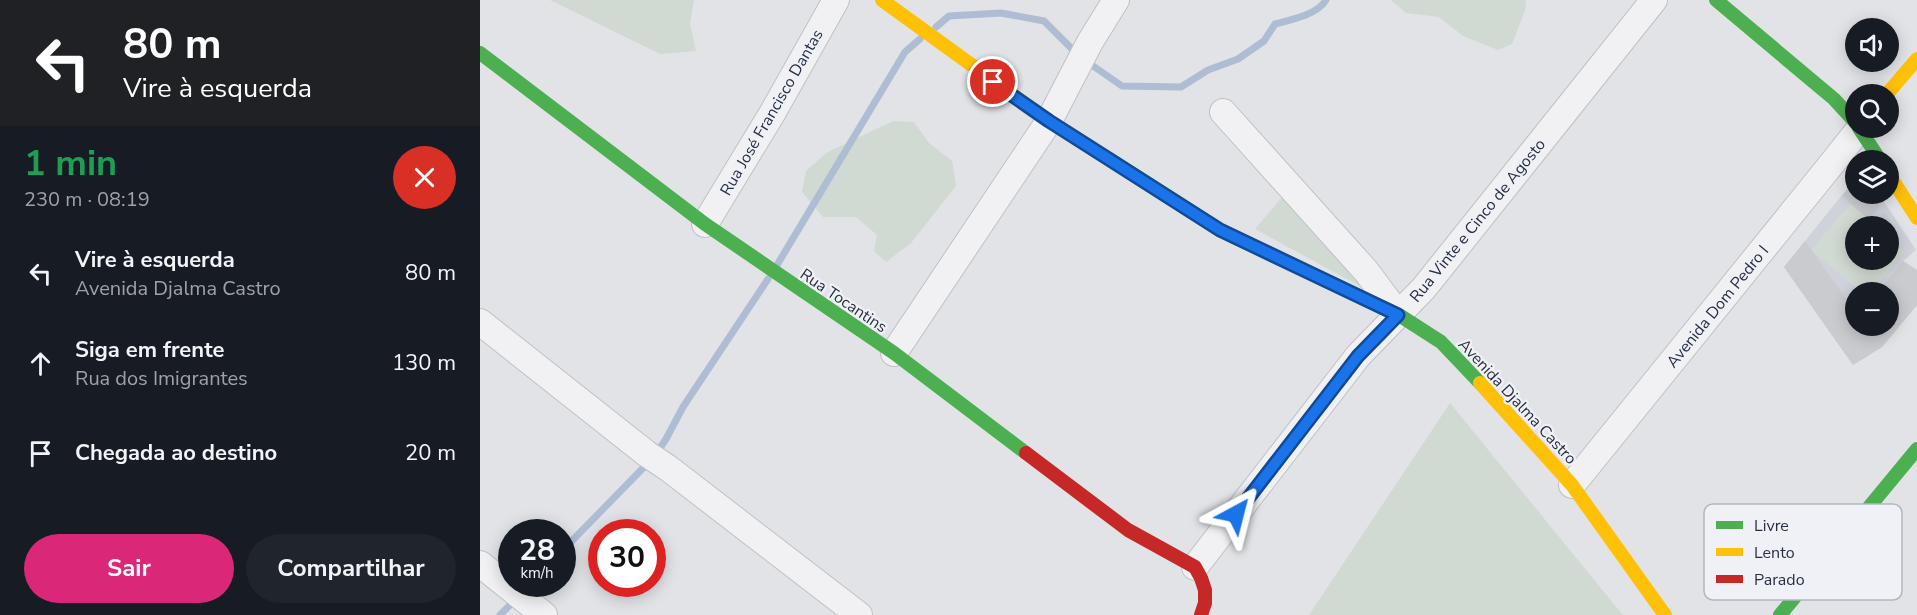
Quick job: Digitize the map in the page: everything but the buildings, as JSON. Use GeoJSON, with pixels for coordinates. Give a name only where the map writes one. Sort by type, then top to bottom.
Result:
{"type":"FeatureCollection","features":[{"type":"Feature","properties":{"kind":"street","name":"Rua José Francisco Dantas"},"geometry":{"type":"LineString","coordinates":[[705,224],[773,112],[836,0]]}},
{"type":"Feature","properties":{"kind":"street","name":"Avenida Djalma Castro"},"geometry":{"type":"LineString","coordinates":[[882,0],[1049,121],[1220,230],[1398,315],[1441,342],[1572,484],[1665,615]]}},
{"type":"Feature","properties":{"kind":"street"},"geometry":{"type":"LineString","coordinates":[[894,353],[1049,121],[1090,42],[1116,0]]}},
{"type":"Feature","properties":{"kind":"street","name":"Rua Vinte e Cinco de Agosto"},"geometry":{"type":"LineString","coordinates":[[1195,567],[1358,356],[1424,288],[1654,0]]}},
{"type":"Feature","properties":{"kind":"street"},"geometry":{"type":"LineString","coordinates":[[1716,0],[1834,99],[1845,111]]}},
{"type":"Feature","properties":{"kind":"street","name":"Rua Tocantins"},"geometry":{"type":"LineString","coordinates":[[480,53],[705,224],[894,353],[1128,530],[1195,567]]}},
{"type":"Feature","properties":{"kind":"street"},"geometry":{"type":"LineString","coordinates":[[1896,84],[1917,59]]}},
{"type":"Feature","properties":{"kind":"street"},"geometry":{"type":"LineString","coordinates":[[1223,112],[1366,271],[1398,315]]}},
{"type":"Feature","properties":{"kind":"street","name":"Avenida Dom Pedro I"},"geometry":{"type":"LineString","coordinates":[[1572,484],[1852,138]]}},
{"type":"Feature","properties":{"kind":"street"},"geometry":{"type":"LineString","coordinates":[[1899,190],[1917,218]]}},
{"type":"Feature","properties":{"kind":"street"},"geometry":{"type":"LineString","coordinates":[[480,322],[647,454],[859,615]]}},
{"type":"Feature","properties":{"kind":"street"},"geometry":{"type":"LineString","coordinates":[[1872,504],[1917,449]]}},
{"type":"Feature","properties":{"kind":"street"},"geometry":{"type":"LineString","coordinates":[[480,564],[544,615]]}},
{"type":"Feature","properties":{"kind":"street"},"geometry":{"type":"LineString","coordinates":[[1195,567],[1202,576],[1205,591],[1206,605],[1201,615]]}},
{"type":"Feature","properties":{"kind":"street"},"geometry":{"type":"LineString","coordinates":[[1780,615],[1792,600]]}},
{"type":"Feature","properties":{"kind":"shaded area"},"geometry":{"type":"Polygon","coordinates":[[[550,0],[694,0],[690,24],[696,51],[660,54],[550,0]]]}},
{"type":"Feature","properties":{"kind":"shaded area"},"geometry":{"type":"Polygon","coordinates":[[[1391,0],[1526,0],[1525,11],[1512,44],[1498,50],[1463,36],[1439,17],[1406,13],[1391,0]]]}},
{"type":"Feature","properties":{"kind":"shaded area"},"geometry":{"type":"Polygon","coordinates":[[[893,121],[914,122],[929,143],[952,161],[956,186],[911,243],[886,262],[874,251],[877,235],[856,217],[823,217],[802,192],[806,171],[826,153],[893,121]]]}},
{"type":"Feature","properties":{"kind":"shaded area"},"geometry":{"type":"Polygon","coordinates":[[[1845,191],[1845,204],[1886,204],[1894,216],[1845,216],[1845,270],[1899,270],[1899,224],[1916,250],[1903,261],[1917,270],[1917,305],[1899,327],[1899,282],[1845,282],[1845,336],[1891,336],[1882,347],[1853,365],[1784,267],[1845,191]]]}},
{"type":"Feature","properties":{"kind":"shaded area"},"geometry":{"type":"Polygon","coordinates":[[[1284,195],[1376,295],[1255,229],[1284,195]]]}},
{"type":"Feature","properties":{"kind":"shaded area"},"geometry":{"type":"Polygon","coordinates":[[[1850,204],[1864,216],[1845,216],[1845,270],[1889,270],[1879,282],[1849,282],[1811,250],[1850,204]]]}},
{"type":"Feature","properties":{"kind":"shaded area"},"geometry":{"type":"Polygon","coordinates":[[[1899,246],[1905,251],[1899,258],[1899,246]]]}},
{"type":"Feature","properties":{"kind":"shaded area"},"geometry":{"type":"Polygon","coordinates":[[[1450,403],[1613,603],[1623,615],[1309,615],[1450,403]]]}},
{"type":"Feature","properties":{"kind":"waterway"},"geometry":{"type":"LineString","coordinates":[[1086,61],[1122,86],[1181,87],[1208,70],[1238,59],[1264,41],[1275,24],[1310,13],[1326,0]]}},
{"type":"Feature","properties":{"kind":"waterway"},"geometry":{"type":"LineString","coordinates":[[936,27],[949,16],[1001,13],[1044,21],[1077,54]]}},
{"type":"Feature","properties":{"kind":"waterway"},"geometry":{"type":"LineString","coordinates":[[777,265],[905,52],[920,39]]}},
{"type":"Feature","properties":{"kind":"waterway"},"geometry":{"type":"LineString","coordinates":[[656,454],[683,407],[768,279]]}},
{"type":"Feature","properties":{"kind":"waterway"},"geometry":{"type":"LineString","coordinates":[[576,537],[649,462]]}},
{"type":"Feature","properties":{"kind":"waterway"},"geometry":{"type":"LineString","coordinates":[[500,615],[518,597]]}},
{"type":"Feature","properties":{"kind":"traffic: fast"},"geometry":{"type":"LineString","coordinates":[[1716,0],[1834,99],[1845,111]]}},
{"type":"Feature","properties":{"kind":"traffic: fast"},"geometry":{"type":"LineString","coordinates":[[480,53],[705,224],[894,353],[1026,453]]}},
{"type":"Feature","properties":{"kind":"traffic: fast"},"geometry":{"type":"LineString","coordinates":[[1866,138],[1873,150]]}},
{"type":"Feature","properties":{"kind":"traffic: fast"},"geometry":{"type":"LineString","coordinates":[[1106,157],[1220,230],[1399,315],[1441,342],[1480,383]]}},
{"type":"Feature","properties":{"kind":"traffic: fast"},"geometry":{"type":"LineString","coordinates":[[1872,504],[1917,449]]}},
{"type":"Feature","properties":{"kind":"traffic: fast"},"geometry":{"type":"LineString","coordinates":[[1780,615],[1792,600]]}},
{"type":"Feature","properties":{"kind":"traffic: slow"},"geometry":{"type":"LineString","coordinates":[[882,0],[1049,121],[1106,157]]}},
{"type":"Feature","properties":{"kind":"traffic: slow"},"geometry":{"type":"LineString","coordinates":[[1896,84],[1917,59]]}},
{"type":"Feature","properties":{"kind":"traffic: slow"},"geometry":{"type":"LineString","coordinates":[[1899,190],[1917,218]]}},
{"type":"Feature","properties":{"kind":"traffic: slow"},"geometry":{"type":"LineString","coordinates":[[1480,383],[1572,485],[1665,615]]}},
{"type":"Feature","properties":{"kind":"traffic: jam"},"geometry":{"type":"LineString","coordinates":[[1026,453],[1128,530],[1195,567],[1205,590],[1205,603],[1201,615]]}},
{"type":"Feature","properties":{"kind":"route"},"geometry":{"type":"LineString","coordinates":[[993,82],[1049,121],[1220,230],[1398,315],[1358,356],[1236,514]]}}]}
